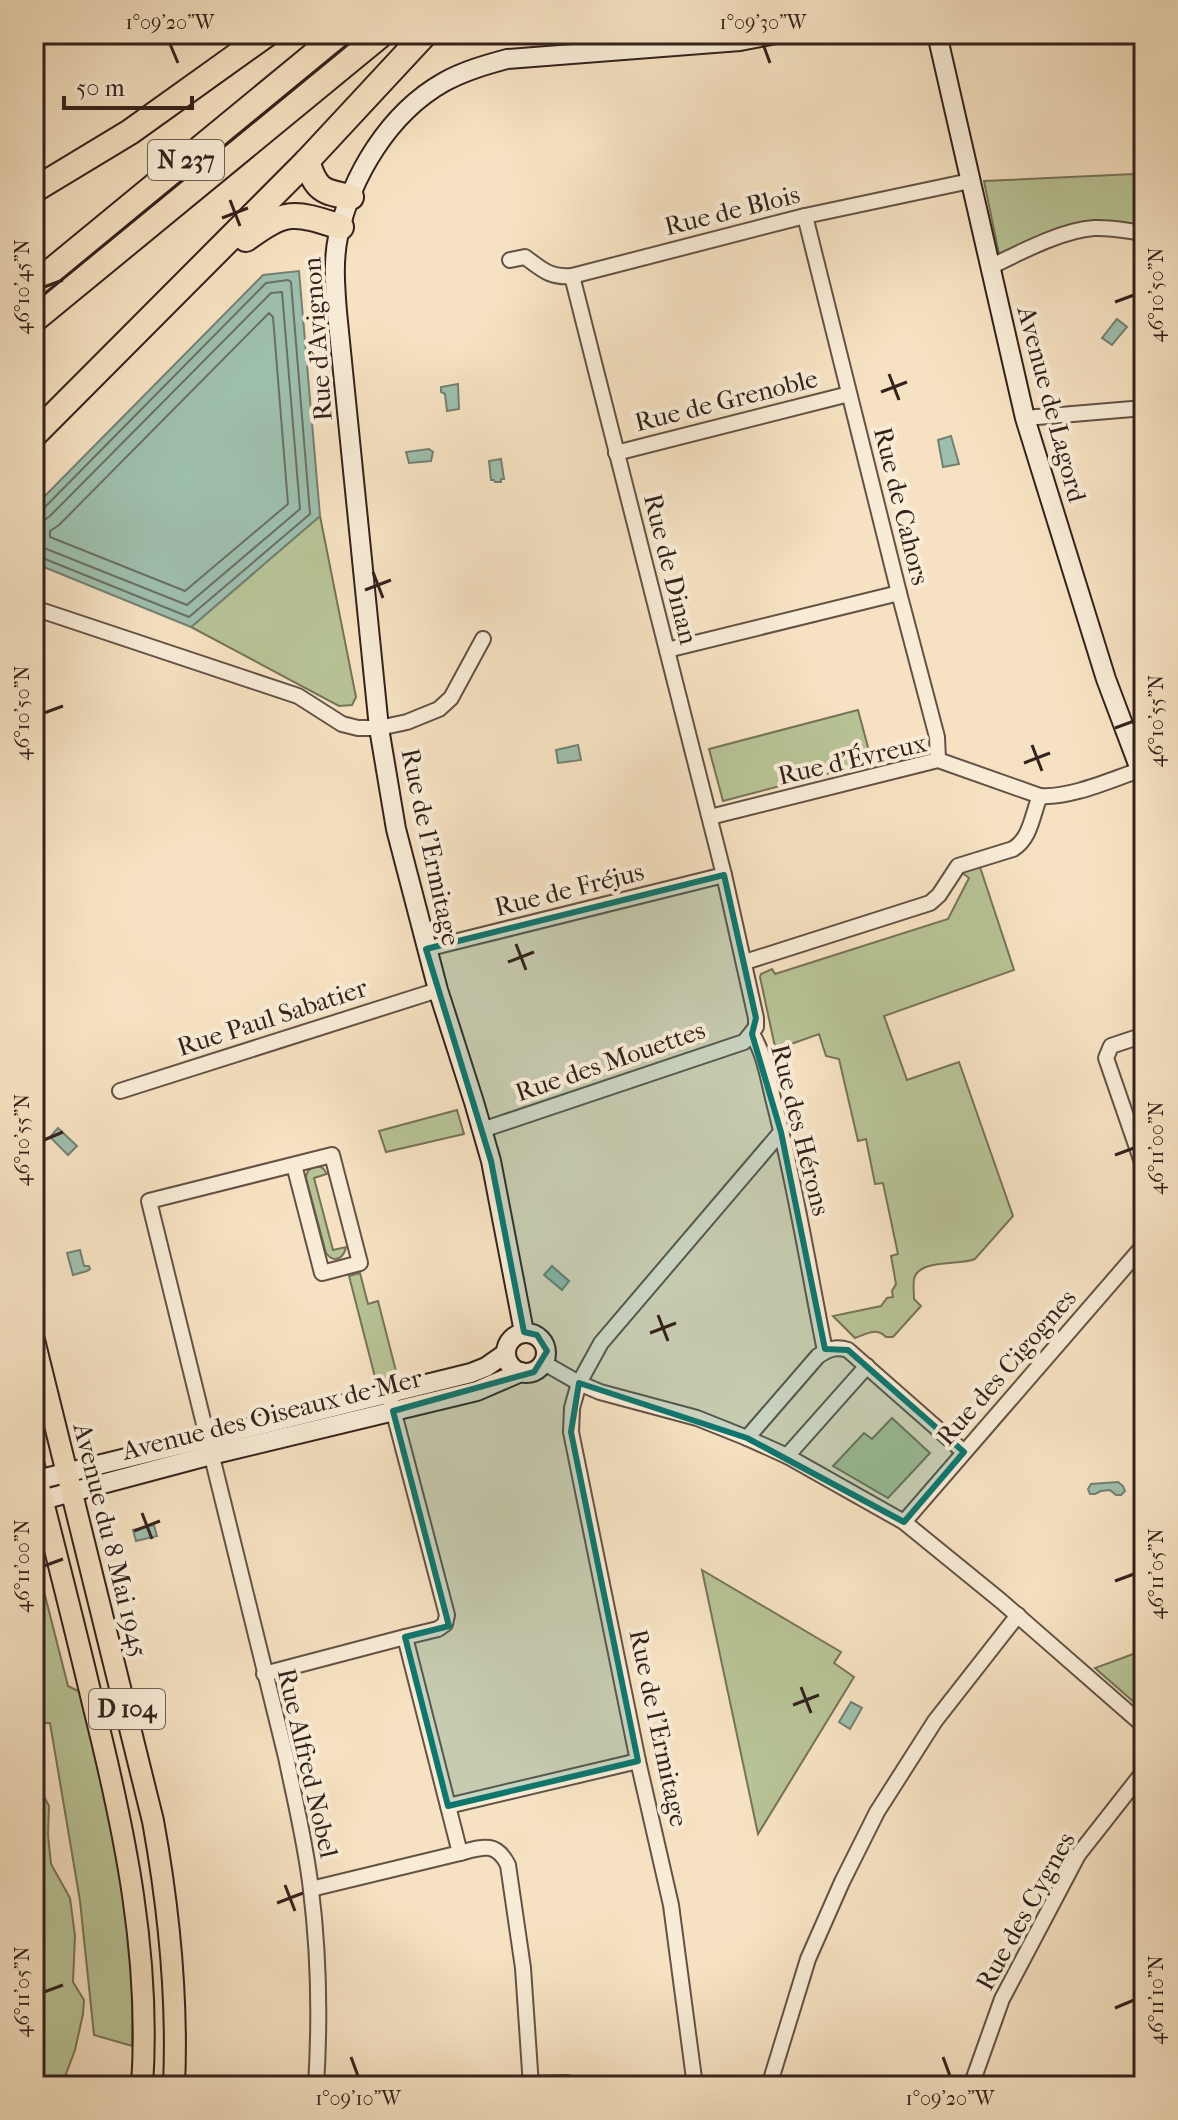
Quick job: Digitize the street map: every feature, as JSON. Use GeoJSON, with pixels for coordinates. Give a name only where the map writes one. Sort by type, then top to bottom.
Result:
{"type":"FeatureCollection","features":[{"type":"Feature","properties":{"kind":"highway"},"geometry":{"type":"LineString","coordinates":[[34,190],[130,132],[267,34]]}},
{"type":"Feature","properties":{"kind":"highway","name":"N 237"},"geometry":{"type":"LineString","coordinates":[[34,285],[339,34]]}},
{"type":"Feature","properties":{"kind":"highway","name":"N 237"},"geometry":{"type":"LineString","coordinates":[[34,320],[382,34]]}},
{"type":"Feature","properties":{"kind":"highway"},"geometry":{"type":"LineString","coordinates":[[34,435],[307,161],[425,34]]}},
{"type":"Feature","properties":{"kind":"highway"},"geometry":{"type":"LineString","coordinates":[[307,161],[319,188],[351,197]]}},
{"type":"Feature","properties":{"kind":"highway"},"geometry":{"type":"LineString","coordinates":[[188,280],[269,222],[284,216],[299,214],[341,227]]}},
{"type":"Feature","properties":{"kind":"main road","name":"Avenue du 8 Mai 1945"},"geometry":{"type":"LineString","coordinates":[[34,1340],[143,1774],[158,1847],[173,1972],[174,2086]]}},
{"type":"Feature","properties":{"kind":"main road","name":"D 104"},"geometry":{"type":"LineString","coordinates":[[35,1475],[38,1501],[112,1781],[130,1864],[142,1972],[142,2086]]}},
{"type":"Feature","properties":{"kind":"street","name":"Rue d'Avignon"},"geometry":{"type":"LineString","coordinates":[[379,728],[335,266],[337,240],[367,160],[416,101],[443,82],[471,69],[507,59],[740,41],[776,34]]}},
{"type":"Feature","properties":{"kind":"street","name":"Avenue de Lagord"},"geometry":{"type":"LineString","coordinates":[[937,34],[1025,418],[1106,679],[1142,775]]}},
{"type":"Feature","properties":{"kind":"street","name":"Rue de Blois"},"geometry":{"type":"LineString","coordinates":[[572,276],[805,216],[970,181]]}},
{"type":"Feature","properties":{"kind":"street","name":"Rue de Cahors"},"geometry":{"type":"LineString","coordinates":[[805,216],[937,737],[938,760]]}},
{"type":"Feature","properties":{"kind":"street"},"geometry":{"type":"LineString","coordinates":[[990,267],[1080,230],[1102,228],[1144,233]]}},
{"type":"Feature","properties":{"kind":"street"},"geometry":{"type":"LineString","coordinates":[[510,260],[525,257],[549,274],[572,276]]}},
{"type":"Feature","properties":{"kind":"street","name":"Rue de Dinan"},"geometry":{"type":"LineString","coordinates":[[572,276],[724,875]]}},
{"type":"Feature","properties":{"kind":"street","name":"Rue de Grenoble"},"geometry":{"type":"LineString","coordinates":[[616,453],[849,394]]}},
{"type":"Feature","properties":{"kind":"street"},"geometry":{"type":"LineString","coordinates":[[1025,418],[1144,408]]}},
{"type":"Feature","properties":{"kind":"street"},"geometry":{"type":"LineString","coordinates":[[667,650],[899,593]]}},
{"type":"Feature","properties":{"kind":"street","name":"Rue de l'Ermitage"},"geometry":{"type":"LineString","coordinates":[[34,608],[298,696],[342,724],[379,728],[396,829],[426,949],[482,1130],[506,1231],[524,1332]]}},
{"type":"Feature","properties":{"kind":"street"},"geometry":{"type":"LineString","coordinates":[[379,728],[407,722],[439,709],[451,698],[483,639]]}},
{"type":"Feature","properties":{"kind":"street","name":"Rue d'Évreux"},"geometry":{"type":"LineString","coordinates":[[710,817],[938,760],[1040,796],[1051,797],[1142,775]]}},
{"type":"Feature","properties":{"kind":"street"},"geometry":{"type":"LineString","coordinates":[[745,962],[930,903],[958,866],[1021,844],[1040,796]]}},
{"type":"Feature","properties":{"kind":"street","name":"Rue de Fréjus"},"geometry":{"type":"LineString","coordinates":[[426,949],[724,875]]}},
{"type":"Feature","properties":{"kind":"street","name":"Rue des Hérons"},"geometry":{"type":"LineString","coordinates":[[724,875],[756,1018],[752,1034],[762,1057],[781,1132],[825,1351]]}},
{"type":"Feature","properties":{"kind":"street","name":"Rue Paul Sabatier"},"geometry":{"type":"LineString","coordinates":[[120,1091],[438,990]]}},
{"type":"Feature","properties":{"kind":"street","name":"Rue des Mouettes"},"geometry":{"type":"LineString","coordinates":[[482,1130],[744,1042],[752,1034]]}},
{"type":"Feature","properties":{"kind":"street"},"geometry":{"type":"LineString","coordinates":[[1144,1035],[1111,1046],[1106,1058],[1144,1168]]}},
{"type":"Feature","properties":{"kind":"street","name":"Rue de l'Ermitage"},"geometry":{"type":"LineString","coordinates":[[695,2086],[671,1905],[638,1761],[571,1432],[572,1408],[579,1383],[601,1343],[781,1132]]}},
{"type":"Feature","properties":{"kind":"street"},"geometry":{"type":"LineString","coordinates":[[332,1155],[360,1263],[322,1273],[294,1165],[332,1155]]}},
{"type":"Feature","properties":{"kind":"street","name":"Rue Alfred Nobel"},"geometry":{"type":"LineString","coordinates":[[294,1165],[149,1201],[286,1757],[311,1889],[318,1977],[316,2086]]}},
{"type":"Feature","properties":{"kind":"street","name":"Rue des Cigognes"},"geometry":{"type":"LineString","coordinates":[[904,1522],[1144,1245]]}},
{"type":"Feature","properties":{"kind":"street"},"geometry":{"type":"LineString","coordinates":[[819,1321],[964,1452]]}},
{"type":"Feature","properties":{"kind":"street"},"geometry":{"type":"LineString","coordinates":[[524,1332],[537,1335],[547,1351],[544,1363],[534,1372],[521,1372],[510,1365],[506,1353],[511,1339],[524,1332]]}},
{"type":"Feature","properties":{"kind":"street"},"geometry":{"type":"LineString","coordinates":[[747,1438],[818,1356],[839,1347],[848,1350]]}},
{"type":"Feature","properties":{"kind":"street","name":"Avenue des Oiseaux de Mer"},"geometry":{"type":"LineString","coordinates":[[391,1403],[486,1367],[506,1353]]}},
{"type":"Feature","properties":{"kind":"street"},"geometry":{"type":"LineString","coordinates":[[544,1363],[600,1392],[697,1418],[747,1438],[787,1456],[904,1522],[1018,1615],[1144,1726]]}},
{"type":"Feature","properties":{"kind":"street"},"geometry":{"type":"LineString","coordinates":[[787,1456],[867,1366]]}},
{"type":"Feature","properties":{"kind":"street","name":"Avenue des Oiseaux de Mer"},"geometry":{"type":"LineString","coordinates":[[35,1475],[70,1483],[103,1483],[209,1447],[391,1403],[477,1391],[521,1372]]}},
{"type":"Feature","properties":{"kind":"street"},"geometry":{"type":"LineString","coordinates":[[264,1674],[438,1629],[445,1624],[447,1615],[391,1403]]}},
{"type":"Feature","properties":{"kind":"street","name":"Avenue des Oiseaux de Mer"},"geometry":{"type":"LineString","coordinates":[[38,1501],[70,1483]]}},
{"type":"Feature","properties":{"kind":"street"},"geometry":{"type":"LineString","coordinates":[[769,2086],[808,1959],[877,1812],[935,1721],[1018,1615]]}},
{"type":"Feature","properties":{"kind":"street"},"geometry":{"type":"LineString","coordinates":[[405,1637],[460,1853]]}},
{"type":"Feature","properties":{"kind":"street"},"geometry":{"type":"LineString","coordinates":[[448,1806],[638,1761]]}},
{"type":"Feature","properties":{"kind":"street","name":"Rue des Cygnes"},"geometry":{"type":"LineString","coordinates":[[971,2086],[1002,1999],[1078,1855],[1144,1771]]}},
{"type":"Feature","properties":{"kind":"street"},"geometry":{"type":"LineString","coordinates":[[311,1889],[482,1847],[502,1854],[508,1865],[523,1968],[531,2085]]}},
{"type":"Feature","properties":{"kind":"street"},"geometry":{"type":"LineString","coordinates":[[431,2086],[567,2083],[579,2086]]}},
{"type":"Feature","properties":{"kind":"highlighted area"},"geometry":{"type":"Polygon","coordinates":[[[724,875],[756,1018],[752,1034],[781,1132],[825,1349],[848,1350],[964,1452],[904,1522],[747,1438],[579,1383],[571,1432],[638,1761],[448,1806],[405,1637],[449,1626],[393,1411],[534,1372],[547,1351],[537,1335],[524,1332],[491,1161],[426,949],[724,875]]]}},
{"type":"Feature","properties":{"kind":"shaded area"},"geometry":{"type":"Polygon","coordinates":[[[1134,174],[1136,225],[1093,222],[1073,225],[999,254],[984,181],[1134,174]]]}},
{"type":"Feature","properties":{"kind":"shaded area"},"geometry":{"type":"Polygon","coordinates":[[[320,516],[356,697],[352,705],[339,706],[191,627],[320,516]]]}},
{"type":"Feature","properties":{"kind":"shaded area"},"geometry":{"type":"Polygon","coordinates":[[[858,710],[872,762],[723,801],[709,749],[858,710]]]}},
{"type":"Feature","properties":{"kind":"shaded area"},"geometry":{"type":"Polygon","coordinates":[[[980,867],[1014,970],[884,1016],[907,1080],[959,1062],[1013,1216],[975,1259],[931,1265],[917,1272],[914,1299],[921,1306],[893,1337],[875,1332],[855,1338],[833,1316],[881,1306],[887,1298],[893,1297],[896,1284],[891,1256],[898,1254],[883,1183],[875,1184],[866,1139],[858,1141],[839,1059],[826,1056],[819,1034],[777,1049],[775,1047],[760,977],[772,969],[775,974],[948,919],[969,878],[961,872],[980,867]]]}},
{"type":"Feature","properties":{"kind":"shaded area"},"geometry":{"type":"Polygon","coordinates":[[[457,1110],[464,1134],[386,1152],[379,1131],[457,1110]]]}},
{"type":"Feature","properties":{"kind":"shaded area"},"geometry":{"type":"Polygon","coordinates":[[[317,1166],[327,1174],[314,1178],[333,1250],[346,1247],[338,1258],[326,1253],[306,1178],[309,1170],[317,1166]]]}},
{"type":"Feature","properties":{"kind":"shaded area"},"geometry":{"type":"Polygon","coordinates":[[[360,1273],[368,1304],[378,1301],[397,1375],[376,1381],[349,1276],[360,1273]]]}},
{"type":"Feature","properties":{"kind":"shaded area"},"geometry":{"type":"Polygon","coordinates":[[[892,1418],[930,1453],[888,1498],[833,1466],[864,1433],[872,1439],[892,1418]]]}},
{"type":"Feature","properties":{"kind":"shaded area"},"geometry":{"type":"Polygon","coordinates":[[[34,1552],[68,1686],[80,1692],[114,1840],[130,1953],[132,2046],[94,2035],[80,1901],[50,1723],[34,1723],[34,1552]]]}},
{"type":"Feature","properties":{"kind":"shaded area"},"geometry":{"type":"Polygon","coordinates":[[[702,1570],[841,1652],[834,1663],[854,1677],[758,1834],[702,1570]]]}},
{"type":"Feature","properties":{"kind":"shaded area"},"geometry":{"type":"Polygon","coordinates":[[[1144,1650],[1144,1711],[1095,1668],[1144,1650]]]}},
{"type":"Feature","properties":{"kind":"shaded area"},"geometry":{"type":"Polygon","coordinates":[[[34,1777],[49,1806],[51,1864],[70,1898],[75,1936],[73,1982],[84,2000],[75,2050],[66,2074],[67,2086],[34,2086],[34,1777]]]}},
{"type":"Feature","properties":{"kind":"water"},"geometry":{"type":"Polygon","coordinates":[[[299,271],[320,516],[191,627],[34,563],[34,507],[263,275],[299,271]]]}},
{"type":"Feature","properties":{"kind":"water"},"geometry":{"type":"Polygon","coordinates":[[[1117,319],[1127,327],[1112,345],[1102,338],[1117,319]]]}},
{"type":"Feature","properties":{"kind":"water"},"geometry":{"type":"Polygon","coordinates":[[[458,384],[459,409],[447,411],[441,387],[458,384]]]}},
{"type":"Feature","properties":{"kind":"water"},"geometry":{"type":"Polygon","coordinates":[[[951,436],[959,464],[943,467],[938,440],[951,436]]]}},
{"type":"Feature","properties":{"kind":"water"},"geometry":{"type":"Polygon","coordinates":[[[429,449],[433,452],[431,461],[409,463],[406,452],[429,449]]]}},
{"type":"Feature","properties":{"kind":"water"},"geometry":{"type":"Polygon","coordinates":[[[501,459],[504,479],[495,482],[491,480],[489,461],[501,459]]]}},
{"type":"Feature","properties":{"kind":"water"},"geometry":{"type":"Polygon","coordinates":[[[578,745],[581,760],[558,763],[556,750],[578,745]]]}},
{"type":"Feature","properties":{"kind":"water"},"geometry":{"type":"Polygon","coordinates":[[[58,1128],[77,1146],[68,1155],[50,1137],[58,1128]]]}},
{"type":"Feature","properties":{"kind":"water"},"geometry":{"type":"Polygon","coordinates":[[[80,1250],[84,1266],[90,1269],[73,1275],[67,1253],[80,1250]]]}},
{"type":"Feature","properties":{"kind":"water"},"geometry":{"type":"Polygon","coordinates":[[[552,1266],[569,1281],[562,1290],[544,1275],[552,1266]]]}},
{"type":"Feature","properties":{"kind":"water"},"geometry":{"type":"Polygon","coordinates":[[[1118,1482],[1125,1491],[1121,1495],[1110,1490],[1090,1494],[1088,1489],[1091,1484],[1118,1482]]]}},
{"type":"Feature","properties":{"kind":"water"},"geometry":{"type":"Polygon","coordinates":[[[154,1525],[157,1536],[136,1541],[133,1530],[154,1525]]]}},
{"type":"Feature","properties":{"kind":"water"},"geometry":{"type":"Polygon","coordinates":[[[851,1702],[862,1708],[850,1729],[839,1722],[851,1702]]]}}]}
